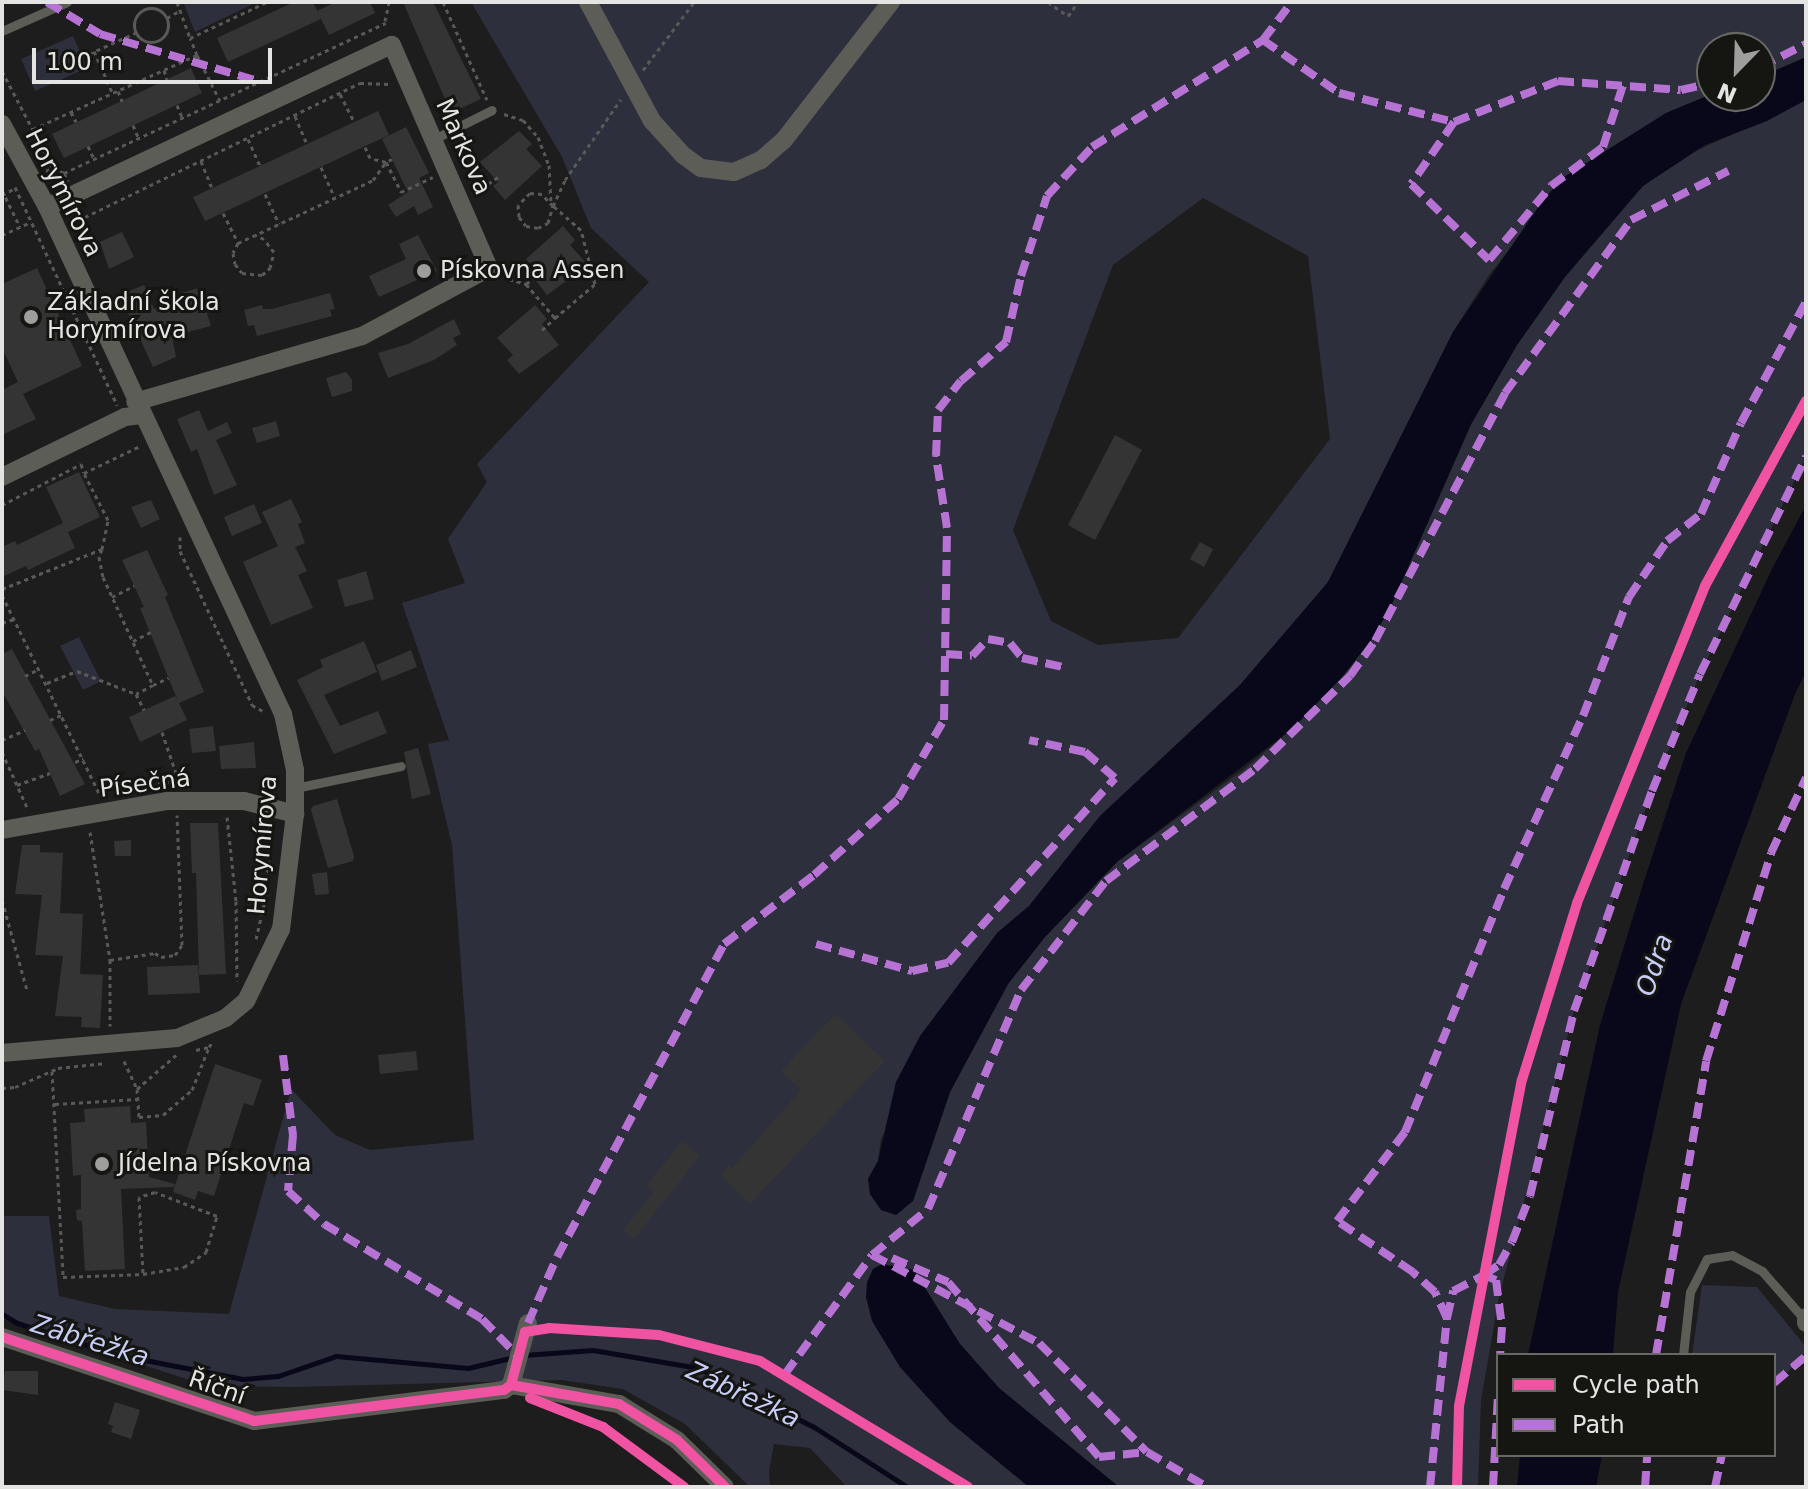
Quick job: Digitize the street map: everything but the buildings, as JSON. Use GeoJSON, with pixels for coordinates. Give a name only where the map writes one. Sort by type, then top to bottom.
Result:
{"type":"FeatureCollection","features":[{"type":"Feature","properties":{"kind":"street"},"geometry":{"type":"LineString","coordinates":[[588,2],[652,121],[683,155],[701,168],[734,172],[761,160],[784,140],[891,2]]}},
{"type":"Feature","properties":{"kind":"street"},"geometry":{"type":"LineString","coordinates":[[47,207],[392,45]]}},
{"type":"Feature","properties":{"kind":"street","name":"Markova"},"geometry":{"type":"LineString","coordinates":[[133,411],[362,336],[489,268],[430,141],[392,45]]}},
{"type":"Feature","properties":{"kind":"street","name":"Horymírova"},"geometry":{"type":"LineString","coordinates":[[2,124],[68,253],[133,411],[283,714],[291,742],[295,788],[295,814],[281,929],[259,981],[246,1001],[226,1018],[177,1038],[2,1053]]}},
{"type":"Feature","properties":{"kind":"street"},"geometry":{"type":"LineString","coordinates":[[2,477],[133,411]]}},
{"type":"Feature","properties":{"kind":"street","name":"Písečná"},"geometry":{"type":"LineString","coordinates":[[2,830],[167,801],[244,801],[295,814]]}},
{"type":"Feature","properties":{"kind":"street"},"geometry":{"type":"LineString","coordinates":[[528,1323],[513,1381],[619,1404],[677,1440],[725,1487]]}},
{"type":"Feature","properties":{"kind":"street","name":"Říční"},"geometry":{"type":"LineString","coordinates":[[2,1337],[254,1421],[504,1390],[513,1381]]}},
{"type":"Feature","properties":{"kind":"lane"},"geometry":{"type":"LineString","coordinates":[[2,31],[67,2]]}},
{"type":"Feature","properties":{"kind":"lane"},"geometry":{"type":"LineString","coordinates":[[430,141],[492,110]]}},
{"type":"Feature","properties":{"kind":"lane"},"geometry":{"type":"LineString","coordinates":[[295,788],[401,766]]}},
{"type":"Feature","properties":{"kind":"lane"},"geometry":{"type":"LineString","coordinates":[[1683,1353],[1690,1292],[1707,1259],[1732,1255],[1762,1271],[1805,1320]]}},
{"type":"Feature","properties":{"kind":"path"},"geometry":{"type":"LineString","coordinates":[[177,2],[197,55],[220,101]]}},
{"type":"Feature","properties":{"kind":"path"},"geometry":{"type":"LineString","coordinates":[[190,38],[267,2]]}},
{"type":"Feature","properties":{"kind":"path"},"geometry":{"type":"LineString","coordinates":[[389,2],[386,23],[392,45]]}},
{"type":"Feature","properties":{"kind":"path"},"geometry":{"type":"LineString","coordinates":[[443,2],[492,110],[523,120],[533,129],[549,165],[553,206],[586,237],[595,284],[542,330]]}},
{"type":"Feature","properties":{"kind":"path"},"geometry":{"type":"LineString","coordinates":[[551,201],[542,194],[530,193],[518,205],[519,217],[526,226],[538,228],[548,223],[553,206],[583,150],[694,2]]}},
{"type":"Feature","properties":{"kind":"path"},"geometry":{"type":"LineString","coordinates":[[1048,2],[1068,16],[1078,2]]}},
{"type":"Feature","properties":{"kind":"path"},"geometry":{"type":"LineString","coordinates":[[143,9],[159,10],[167,18],[168,29],[161,39],[144,41],[135,33],[134,22],[143,9]]}},
{"type":"Feature","properties":{"kind":"path"},"geometry":{"type":"LineString","coordinates":[[167,18],[181,10]]}},
{"type":"Feature","properties":{"kind":"path"},"geometry":{"type":"LineString","coordinates":[[64,173],[386,23]]}},
{"type":"Feature","properties":{"kind":"path"},"geometry":{"type":"LineString","coordinates":[[82,57],[135,33]]}},
{"type":"Feature","properties":{"kind":"path"},"geometry":{"type":"LineString","coordinates":[[94,51],[112,93]]}},
{"type":"Feature","properties":{"kind":"path"},"geometry":{"type":"LineString","coordinates":[[33,129],[197,55]]}},
{"type":"Feature","properties":{"kind":"path"},"geometry":{"type":"LineString","coordinates":[[164,70],[167,80]]}},
{"type":"Feature","properties":{"kind":"path"},"geometry":{"type":"LineString","coordinates":[[2,71],[53,168]]}},
{"type":"Feature","properties":{"kind":"path"},"geometry":{"type":"LineString","coordinates":[[50,263],[80,247],[75,236],[85,217],[360,83],[399,84]]}},
{"type":"Feature","properties":{"kind":"path"},"geometry":{"type":"LineString","coordinates":[[118,91],[122,101]]}},
{"type":"Feature","properties":{"kind":"path"},"geometry":{"type":"LineString","coordinates":[[340,94],[354,122]]}},
{"type":"Feature","properties":{"kind":"path"},"geometry":{"type":"LineString","coordinates":[[177,105],[183,119]]}},
{"type":"Feature","properties":{"kind":"path"},"geometry":{"type":"LineString","coordinates":[[71,112],[76,122]]}},
{"type":"Feature","properties":{"kind":"path"},"geometry":{"type":"LineString","coordinates":[[295,116],[307,144]]}},
{"type":"Feature","properties":{"kind":"path"},"geometry":{"type":"LineString","coordinates":[[133,125],[139,139]]}},
{"type":"Feature","properties":{"kind":"path"},"geometry":{"type":"LineString","coordinates":[[248,139],[260,166]]}},
{"type":"Feature","properties":{"kind":"path"},"geometry":{"type":"LineString","coordinates":[[88,146],[94,159]]}},
{"type":"Feature","properties":{"kind":"path"},"geometry":{"type":"LineString","coordinates":[[365,147],[370,158],[386,162],[401,192],[441,173]]}},
{"type":"Feature","properties":{"kind":"path"},"geometry":{"type":"LineString","coordinates":[[255,235],[264,239],[274,252],[270,268],[262,275],[242,273],[235,264],[233,253],[238,243],[255,235],[335,198],[373,180],[386,162],[392,159]]}},
{"type":"Feature","properties":{"kind":"path"},"geometry":{"type":"LineString","coordinates":[[201,161],[212,188]]}},
{"type":"Feature","properties":{"kind":"path"},"geometry":{"type":"LineString","coordinates":[[321,167],[335,198]]}},
{"type":"Feature","properties":{"kind":"path"},"geometry":{"type":"LineString","coordinates":[[468,196],[498,177]]}},
{"type":"Feature","properties":{"kind":"path"},"geometry":{"type":"LineString","coordinates":[[12,181],[112,398],[133,411],[140,446],[84,473]]}},
{"type":"Feature","properties":{"kind":"path"},"geometry":{"type":"LineString","coordinates":[[2,190],[20,227]]}},
{"type":"Feature","properties":{"kind":"path"},"geometry":{"type":"LineString","coordinates":[[265,194],[279,224]]}},
{"type":"Feature","properties":{"kind":"path"},"geometry":{"type":"LineString","coordinates":[[223,213],[238,243]]}},
{"type":"Feature","properties":{"kind":"path"},"geometry":{"type":"LineString","coordinates":[[2,235],[31,222]]}},
{"type":"Feature","properties":{"kind":"path"},"geometry":{"type":"LineString","coordinates":[[502,265],[509,279],[526,284],[555,318]]}},
{"type":"Feature","properties":{"kind":"path"},"geometry":{"type":"LineString","coordinates":[[526,284],[541,272]]}},
{"type":"Feature","properties":{"kind":"path"},"geometry":{"type":"LineString","coordinates":[[2,505],[81,464],[108,520],[99,557],[103,577],[153,685]]}},
{"type":"Feature","properties":{"kind":"path"},"geometry":{"type":"LineString","coordinates":[[180,529],[180,551],[252,705],[275,718]]}},
{"type":"Feature","properties":{"kind":"path"},"geometry":{"type":"LineString","coordinates":[[2,589],[102,549]]}},
{"type":"Feature","properties":{"kind":"path"},"geometry":{"type":"LineString","coordinates":[[112,597],[134,586]]}},
{"type":"Feature","properties":{"kind":"path"},"geometry":{"type":"LineString","coordinates":[[2,595],[100,795],[95,807]]}},
{"type":"Feature","properties":{"kind":"path"},"geometry":{"type":"LineString","coordinates":[[2,623],[14,619]]}},
{"type":"Feature","properties":{"kind":"path"},"geometry":{"type":"LineString","coordinates":[[133,641],[151,632]]}},
{"type":"Feature","properties":{"kind":"path"},"geometry":{"type":"LineString","coordinates":[[25,676],[39,669]]}},
{"type":"Feature","properties":{"kind":"path"},"geometry":{"type":"LineString","coordinates":[[46,684],[77,671],[136,694],[144,710]]}},
{"type":"Feature","properties":{"kind":"path"},"geometry":{"type":"LineString","coordinates":[[136,694],[168,678]]}},
{"type":"Feature","properties":{"kind":"path"},"geometry":{"type":"LineString","coordinates":[[50,720],[61,715]]}},
{"type":"Feature","properties":{"kind":"path"},"geometry":{"type":"LineString","coordinates":[[2,740],[25,730]]}},
{"type":"Feature","properties":{"kind":"path"},"geometry":{"type":"LineString","coordinates":[[162,732],[182,791]]}},
{"type":"Feature","properties":{"kind":"path"},"geometry":{"type":"LineString","coordinates":[[2,752],[27,807],[36,807]]}},
{"type":"Feature","properties":{"kind":"path"},"geometry":{"type":"LineString","coordinates":[[75,762],[83,759]]}},
{"type":"Feature","properties":{"kind":"path"},"geometry":{"type":"LineString","coordinates":[[17,785],[50,773]]}},
{"type":"Feature","properties":{"kind":"path"},"geometry":{"type":"LineString","coordinates":[[147,786],[178,780]]}},
{"type":"Feature","properties":{"kind":"path"},"geometry":{"type":"LineString","coordinates":[[227,809],[236,901],[237,989],[243,979]]}},
{"type":"Feature","properties":{"kind":"path"},"geometry":{"type":"LineString","coordinates":[[110,960],[155,953],[161,957],[175,955],[182,945],[177,810]]}},
{"type":"Feature","properties":{"kind":"path"},"geometry":{"type":"LineString","coordinates":[[252,951],[266,896],[270,858],[271,820],[265,816]]}},
{"type":"Feature","properties":{"kind":"path"},"geometry":{"type":"LineString","coordinates":[[89,829],[110,960],[110,1034]]}},
{"type":"Feature","properties":{"kind":"path"},"geometry":{"type":"LineString","coordinates":[[2,900],[27,990]]}},
{"type":"Feature","properties":{"kind":"path"},"geometry":{"type":"LineString","coordinates":[[124,1061],[137,1089],[139,1117],[163,1115],[192,1090],[209,1047]]}},
{"type":"Feature","properties":{"kind":"path"},"geometry":{"type":"LineString","coordinates":[[137,1089],[176,1055]]}},
{"type":"Feature","properties":{"kind":"path"},"geometry":{"type":"LineString","coordinates":[[52,1071],[63,1277],[143,1274],[164,1272],[199,1260],[206,1252],[217,1216],[155,1192],[139,1197],[143,1274]]}},
{"type":"Feature","properties":{"kind":"path"},"geometry":{"type":"LineString","coordinates":[[55,1104],[138,1099]]}},
{"type":"Feature","properties":{"kind":"shaded area"},"geometry":{"type":"Polygon","coordinates":[[[183,2],[257,2],[195,32],[183,2]]]}},
{"type":"Feature","properties":{"kind":"shaded area"},"geometry":{"type":"Polygon","coordinates":[[[471,2],[1806,2],[1806,57],[1776,70],[1776,32],[1696,32],[1696,101],[1666,113],[1515,242],[1489,275],[1453,332],[1328,582],[1240,685],[1100,816],[1029,906],[997,933],[881,1139],[878,1161],[868,1179],[913,1201],[950,1092],[1008,984],[1045,937],[1117,862],[1243,770],[1293,728],[1342,677],[1391,606],[1471,425],[1517,345],[1565,277],[1619,211],[1643,186],[1683,157],[1806,100],[1806,457],[1700,674],[1652,791],[1574,1011],[1499,1297],[1481,1400],[1478,1487],[1119,1487],[999,1388],[960,1344],[938,1313],[873,1269],[866,1297],[900,1367],[950,1422],[1029,1487],[847,1487],[810,1448],[774,1444],[769,1471],[770,1487],[750,1487],[685,1424],[623,1389],[561,1380],[294,1387],[208,1386],[2,1319],[2,1216],[49,1216],[59,1296],[115,1309],[229,1314],[291,1089],[335,1135],[370,1150],[474,1140],[452,845],[428,744],[449,740],[402,603],[465,583],[448,539],[487,482],[477,464],[649,282],[591,228],[562,157],[471,2]],[[1203,198],[1113,265],[1013,530],[1051,621],[1098,645],[1178,638],[1330,439],[1308,256],[1203,198]]]}},
{"type":"Feature","properties":{"kind":"shaded area"},"geometry":{"type":"Polygon","coordinates":[[[73,36],[87,68],[35,91],[21,59],[73,36]]]}},
{"type":"Feature","properties":{"kind":"shaded area"},"geometry":{"type":"Polygon","coordinates":[[[79,637],[101,681],[83,690],[60,646],[79,637]]]}},
{"type":"Feature","properties":{"kind":"shaded area"},"geometry":{"type":"Polygon","coordinates":[[[1702,1285],[1757,1287],[1806,1347],[1806,1354],[1776,1383],[1776,1353],[1692,1353],[1702,1285]]]}},
{"type":"Feature","properties":{"kind":"water"},"geometry":{"type":"Polygon","coordinates":[[[1806,57],[1806,100],[1767,121],[1705,145],[1643,186],[1565,277],[1517,345],[1471,424],[1391,606],[1373,638],[1342,677],[1293,728],[1117,862],[1045,937],[1008,984],[950,1092],[913,1201],[896,1215],[881,1210],[870,1194],[868,1179],[878,1161],[896,1082],[920,1036],[997,933],[1029,906],[1100,816],[1240,685],[1328,582],[1453,332],[1543,200],[1564,177],[1666,113],[1696,101],[1696,112],[1776,112],[1776,70],[1806,57]]]}},
{"type":"Feature","properties":{"kind":"water","name":"Odra"},"geometry":{"type":"Polygon","coordinates":[[[1806,505],[1806,672],[1795,694],[1681,1004],[1618,1292],[1613,1353],[1528,1353],[1600,1025],[1644,881],[1686,753],[1772,569],[1806,505]]]}},
{"type":"Feature","properties":{"kind":"water"},"geometry":{"type":"Polygon","coordinates":[[[882,1264],[914,1270],[960,1344],[999,1388],[1119,1487],[1029,1487],[950,1422],[900,1367],[872,1321],[866,1297],[867,1282],[873,1269],[882,1264]]]}},
{"type":"Feature","properties":{"kind":"water"},"geometry":{"type":"Polygon","coordinates":[[[1520,1457],[1602,1457],[1596,1487],[1517,1487],[1520,1457]]]}},
{"type":"Feature","properties":{"kind":"waterway","name":"Zábřežka"},"geometry":{"type":"LineString","coordinates":[[2,1314],[17,1323],[119,1355],[243,1379],[278,1376],[336,1356],[468,1368],[514,1357]]}},
{"type":"Feature","properties":{"kind":"waterway","name":"Zábřežka"},"geometry":{"type":"LineString","coordinates":[[524,1355],[593,1350],[698,1368],[814,1427],[907,1487]]}},
{"type":"Feature","properties":{"kind":"marked path"},"geometry":{"type":"LineString","coordinates":[[47,2],[100,34],[261,82]]}},
{"type":"Feature","properties":{"kind":"marked path"},"geometry":{"type":"LineString","coordinates":[[528,1323],[557,1257],[724,944],[814,875],[898,799],[944,720],[947,528],[936,456],[938,410],[961,381],[1006,342],[1021,276],[1047,196],[1092,147],[1263,40],[1292,2]]}},
{"type":"Feature","properties":{"kind":"marked path"},"geometry":{"type":"LineString","coordinates":[[1263,40],[1339,93],[1454,122],[1558,81],[1681,90],[1696,87]]}},
{"type":"Feature","properties":{"kind":"marked path"},"geometry":{"type":"LineString","coordinates":[[1776,59],[1806,44]]}},
{"type":"Feature","properties":{"kind":"marked path"},"geometry":{"type":"LineString","coordinates":[[1454,122],[1411,184],[1489,260],[1551,186],[1603,147],[1623,85]]}},
{"type":"Feature","properties":{"kind":"marked path"},"geometry":{"type":"LineString","coordinates":[[785,1374],[872,1255],[928,1209],[1021,990],[1106,881],[1255,769],[1350,676],[1375,641],[1505,393],[1631,220],[1728,171]]}},
{"type":"Feature","properties":{"kind":"marked path"},"geometry":{"type":"LineString","coordinates":[[1447,1318],[1435,1292],[1413,1272],[1337,1221],[1405,1132],[1504,889],[1583,716],[1629,597],[1667,541],[1701,514],[1741,423],[1806,302]]}},
{"type":"Feature","properties":{"kind":"marked path"},"geometry":{"type":"LineString","coordinates":[[1484,1275],[1499,1265],[1512,1242],[1530,1196],[1574,1011],[1652,791],[1700,674],[1806,457]]}},
{"type":"Feature","properties":{"kind":"marked path"},"geometry":{"type":"LineString","coordinates":[[946,654],[972,656],[988,639],[1010,643],[1022,658],[1067,668]]}},
{"type":"Feature","properties":{"kind":"marked path"},"geometry":{"type":"LineString","coordinates":[[816,944],[912,971],[948,963],[1115,778],[1085,752],[1029,740]]}},
{"type":"Feature","properties":{"kind":"marked path"},"geometry":{"type":"LineString","coordinates":[[1656,1353],[1706,1061],[1771,853],[1806,778]]}},
{"type":"Feature","properties":{"kind":"marked path"},"geometry":{"type":"LineString","coordinates":[[283,1055],[293,1135],[288,1191],[324,1224],[482,1319],[518,1356]]}},
{"type":"Feature","properties":{"kind":"marked path"},"geometry":{"type":"LineString","coordinates":[[872,1255],[1039,1343],[1147,1452],[1207,1487]]}},
{"type":"Feature","properties":{"kind":"marked path"},"geometry":{"type":"LineString","coordinates":[[892,1258],[948,1282],[1099,1457],[1147,1452]]}},
{"type":"Feature","properties":{"kind":"marked path"},"geometry":{"type":"LineString","coordinates":[[1430,1487],[1447,1318],[1453,1291],[1484,1275],[1496,1280],[1502,1327],[1500,1353]]}},
{"type":"Feature","properties":{"kind":"marked path"},"geometry":{"type":"LineString","coordinates":[[1776,1381],[1806,1356]]}},
{"type":"Feature","properties":{"kind":"marked path"},"geometry":{"type":"LineString","coordinates":[[1493,1487],[1496,1431]]}},
{"type":"Feature","properties":{"kind":"marked path"},"geometry":{"type":"LineString","coordinates":[[1645,1487],[1647,1457]]}},
{"type":"Feature","properties":{"kind":"marked path"},"geometry":{"type":"LineString","coordinates":[[1715,1487],[1722,1457]]}},
{"type":"Feature","properties":{"kind":"cycle path"},"geometry":{"type":"LineString","coordinates":[[1457,1487],[1459,1406],[1522,1080],[1577,903],[1705,586],[1806,401]]}},
{"type":"Feature","properties":{"kind":"cycle path"},"geometry":{"type":"LineString","coordinates":[[2,1337],[254,1421],[504,1390],[511,1385],[525,1332],[549,1328],[659,1335],[760,1361],[968,1487]]}},
{"type":"Feature","properties":{"kind":"cycle path"},"geometry":{"type":"LineString","coordinates":[[511,1385],[619,1404],[677,1440],[725,1487]]}},
{"type":"Feature","properties":{"kind":"cycle path"},"geometry":{"type":"LineString","coordinates":[[530,1398],[603,1427],[684,1487]]}},
{"type":"Feature","properties":{"kind":"place","name":"Pískovna Assen"},"geometry":{"type":"Point","coordinates":[424,271]}},
{"type":"Feature","properties":{"kind":"place","name":"Základní škola Horymírova"},"geometry":{"type":"Point","coordinates":[31,317]}},
{"type":"Feature","properties":{"kind":"place","name":"Jídelna Pískovna"},"geometry":{"type":"Point","coordinates":[102,1164]}}]}
